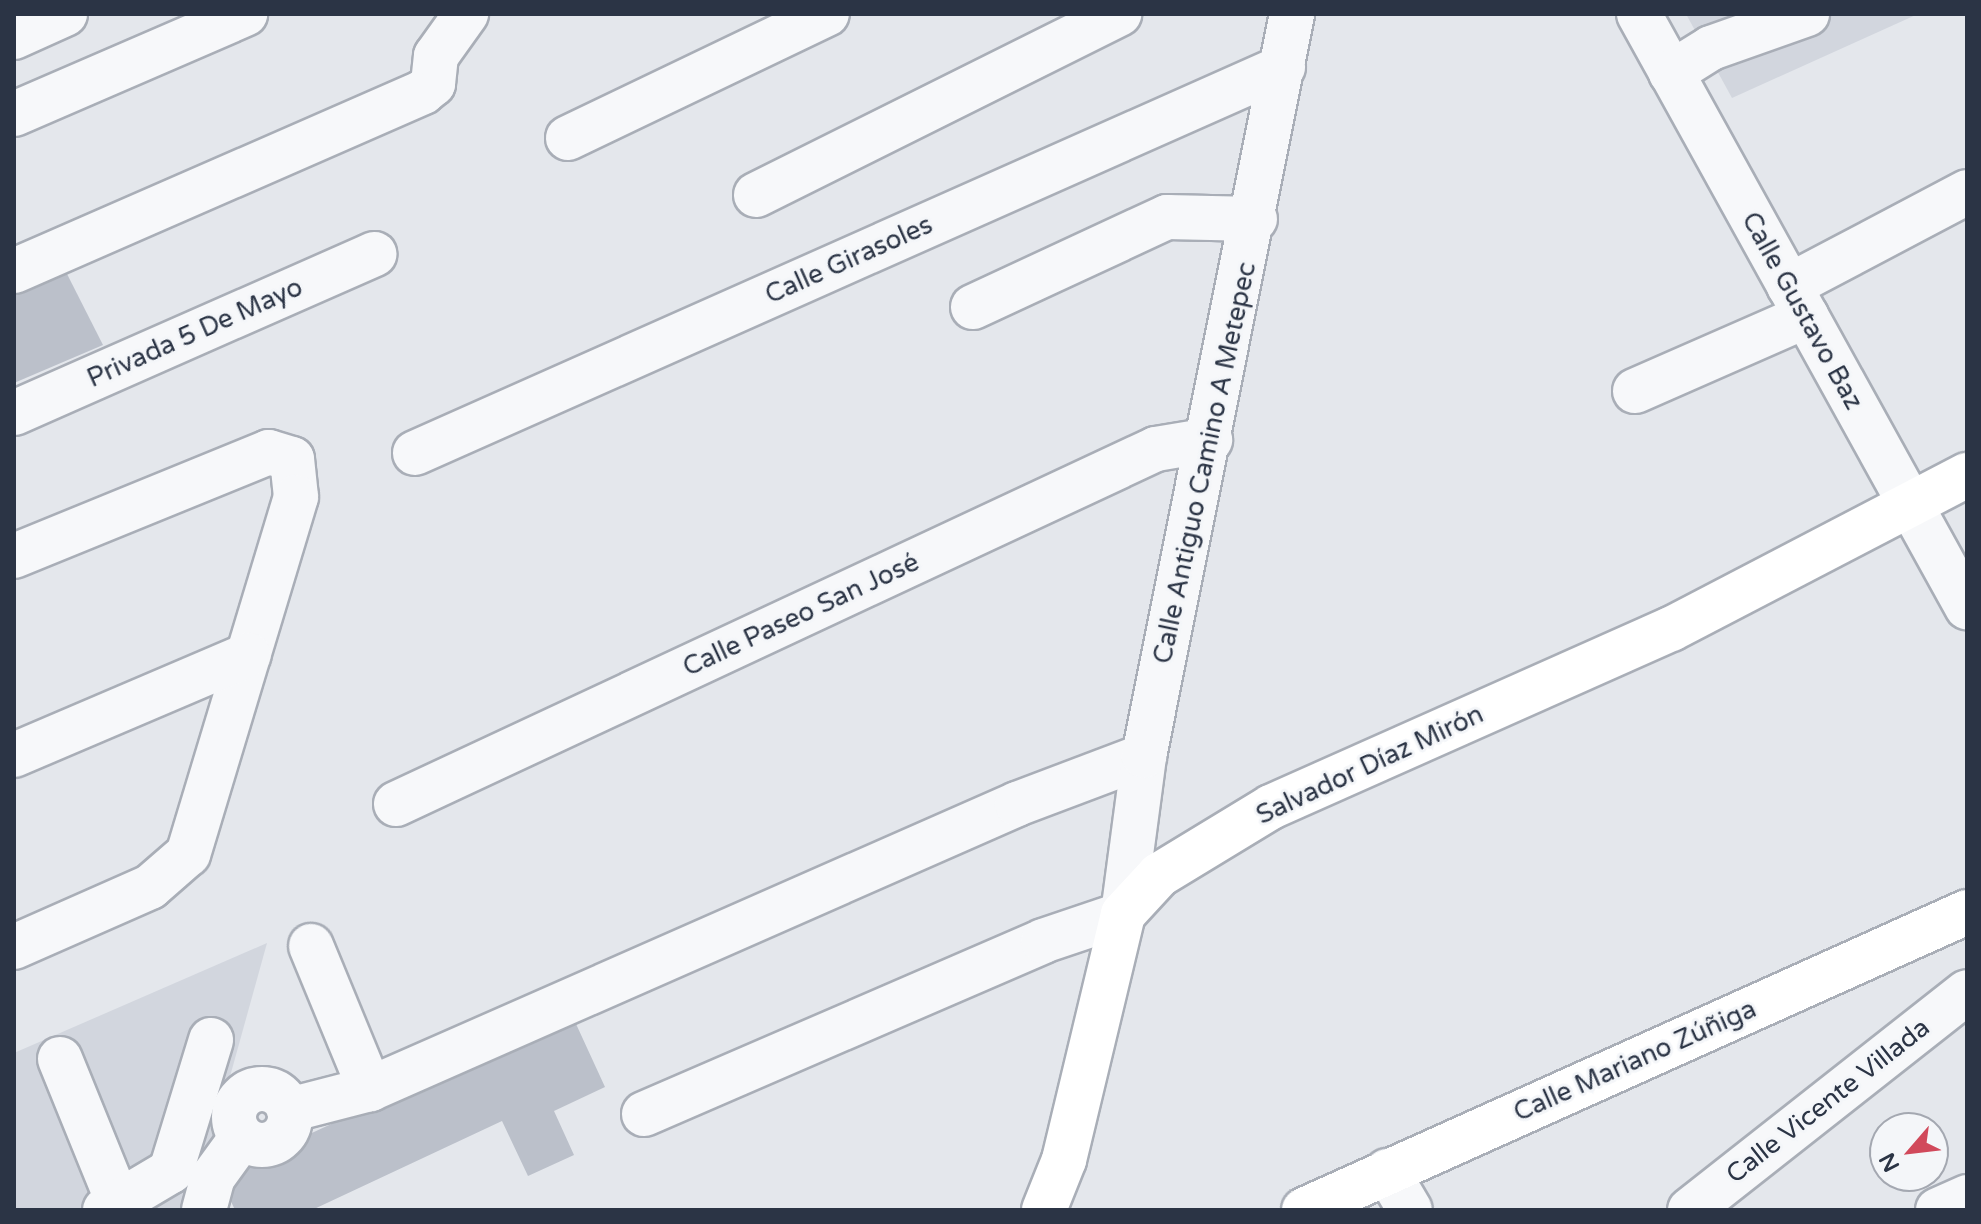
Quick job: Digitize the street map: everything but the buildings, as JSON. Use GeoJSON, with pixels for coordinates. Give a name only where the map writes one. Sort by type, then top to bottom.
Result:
{"type":"FeatureCollection","features":[{"type":"Feature","properties":{"kind":"main road","name":"Salvador Díaz Mirón"},"geometry":{"type":"LineString","coordinates":[[1044,1210],[1064,1160],[1123,914],[1159,875],[1271,807],[1671,629],[1967,475]]}},
{"type":"Feature","properties":{"kind":"main road","name":"Calle Mariano Zúñiga"},"geometry":{"type":"LineString","coordinates":[[1304,1210],[1967,912]]}},
{"type":"Feature","properties":{"kind":"main road"},"geometry":{"type":"LineString","coordinates":[[1064,1160],[1079,1210]]}},
{"type":"Feature","properties":{"kind":"main road"},"geometry":{"type":"LineString","coordinates":[[1267,1210],[1387,1171]]}},
{"type":"Feature","properties":{"kind":"street"},"geometry":{"type":"LineString","coordinates":[[14,37],[65,14]]}},
{"type":"Feature","properties":{"kind":"street"},"geometry":{"type":"LineString","coordinates":[[14,114],[161,33],[245,14]]}},
{"type":"Feature","properties":{"kind":"street"},"geometry":{"type":"LineString","coordinates":[[14,271],[423,92],[433,84],[436,56],[466,14]]}},
{"type":"Feature","properties":{"kind":"street"},"geometry":{"type":"LineString","coordinates":[[568,138],[827,14]]}},
{"type":"Feature","properties":{"kind":"street"},"geometry":{"type":"LineString","coordinates":[[756,195],[1119,14]]}},
{"type":"Feature","properties":{"kind":"street","name":"Calle Antiguo Camino A Metepec"},"geometry":{"type":"LineString","coordinates":[[1123,914],[1144,756],[1255,219],[1292,14]]}},
{"type":"Feature","properties":{"kind":"street","name":"Calle Gustavo Baz"},"geometry":{"type":"LineString","coordinates":[[1639,14],[1967,607]]}},
{"type":"Feature","properties":{"kind":"street"},"geometry":{"type":"LineString","coordinates":[[1671,73],[1711,48],[1800,15]]}},
{"type":"Feature","properties":{"kind":"street","name":"Calle Girasoles"},"geometry":{"type":"LineString","coordinates":[[415,453],[1283,67]]}},
{"type":"Feature","properties":{"kind":"street"},"geometry":{"type":"LineString","coordinates":[[1635,391],[1798,301],[1967,192]]}},
{"type":"Feature","properties":{"kind":"street"},"geometry":{"type":"LineString","coordinates":[[973,307],[1167,217],[1255,219]]}},
{"type":"Feature","properties":{"kind":"street","name":"Privada 5 De Mayo"},"geometry":{"type":"LineString","coordinates":[[14,413],[375,254]]}},
{"type":"Feature","properties":{"kind":"street","name":"Calle Paseo San José"},"geometry":{"type":"LineString","coordinates":[[396,804],[1156,449],[1210,440]]}},
{"type":"Feature","properties":{"kind":"street"},"geometry":{"type":"LineString","coordinates":[[14,556],[269,452],[283,453],[292,459],[296,497],[188,854],[150,887],[14,947]]}},
{"type":"Feature","properties":{"kind":"street"},"geometry":{"type":"LineString","coordinates":[[14,755],[249,655]]}},
{"type":"Feature","properties":{"kind":"street"},"geometry":{"type":"LineString","coordinates":[[204,1210],[213,1177],[242,1137],[259,1145],[276,1141],[288,1128],[289,1110],[370,1089],[1017,804],[1144,756]]}},
{"type":"Feature","properties":{"kind":"street"},"geometry":{"type":"LineString","coordinates":[[644,1114],[1043,941],[1123,914]]}},
{"type":"Feature","properties":{"kind":"street"},"geometry":{"type":"LineString","coordinates":[[311,946],[370,1089]]}},
{"type":"Feature","properties":{"kind":"street","name":"Calle Vicente Villada"},"geometry":{"type":"LineString","coordinates":[[1690,1210],[1967,992]]}},
{"type":"Feature","properties":{"kind":"street"},"geometry":{"type":"LineString","coordinates":[[60,1059],[112,1207],[171,1171],[211,1040]]}},
{"type":"Feature","properties":{"kind":"street"},"geometry":{"type":"LineString","coordinates":[[1387,1171],[1410,1210]]}},
{"type":"Feature","properties":{"kind":"street"},"geometry":{"type":"LineString","coordinates":[[1938,1210],[1967,1197]]}},
{"type":"Feature","properties":{"kind":"shaded area"},"geometry":{"type":"Polygon","coordinates":[[[1686,14],[1918,14],[1732,98],[1686,14]]]}},
{"type":"Feature","properties":{"kind":"shaded area"},"geometry":{"type":"Polygon","coordinates":[[[267,943],[193,1210],[14,1210],[14,1053],[267,943]]]}}]}
